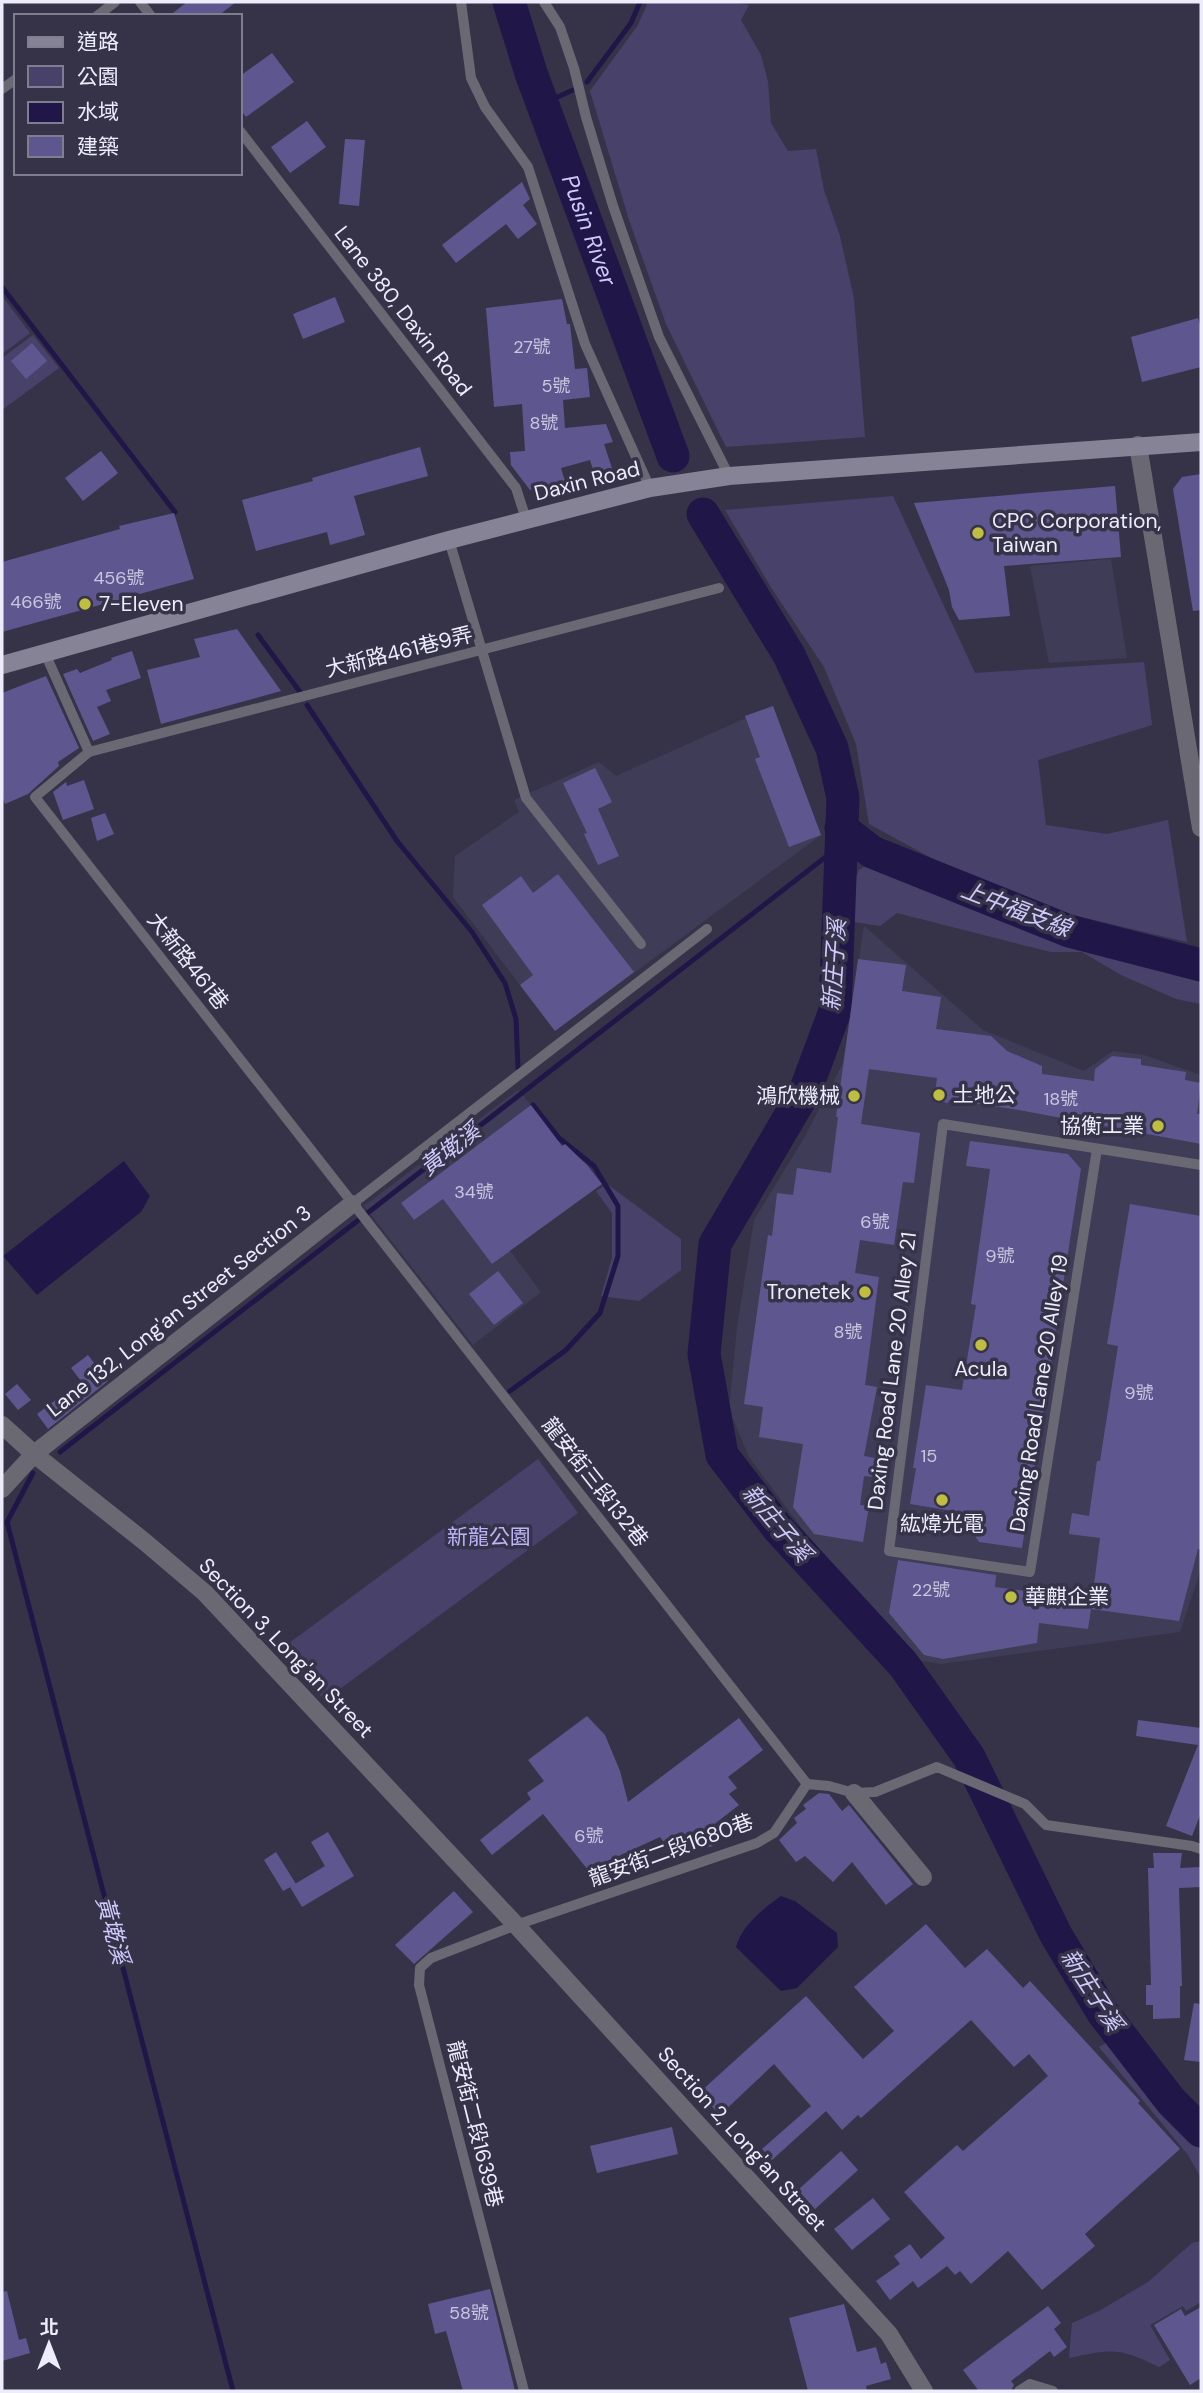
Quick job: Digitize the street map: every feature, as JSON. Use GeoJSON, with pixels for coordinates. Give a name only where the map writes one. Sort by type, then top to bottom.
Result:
{"type":"FeatureCollection","features":[{"type":"Feature","properties":{"kind":"main road","name":"Daxin Road"},"geometry":{"type":"LineString","coordinates":[[2,665],[449,540],[654,487],[723,477],[1201,442]]}},
{"type":"Feature","properties":{"kind":"street"},"geometry":{"type":"LineString","coordinates":[[1138,445],[1196,766],[1201,828]]}},
{"type":"Feature","properties":{"kind":"street","name":"Lane 132, Long'an Street Section 3"},"geometry":{"type":"LineString","coordinates":[[2,1489],[34,1454],[352,1204]]}},
{"type":"Feature","properties":{"kind":"street","name":"Section 3, Long'an Street"},"geometry":{"type":"LineString","coordinates":[[2,1425],[205,1593],[516,1925]]}},
{"type":"Feature","properties":{"kind":"street"},"geometry":{"type":"LineString","coordinates":[[854,1793],[923,1877]]}},
{"type":"Feature","properties":{"kind":"street","name":"Section 2, Long'an Street"},"geometry":{"type":"LineString","coordinates":[[516,1925],[889,2334],[924,2391]]}},
{"type":"Feature","properties":{"kind":"lane"},"geometry":{"type":"LineString","coordinates":[[100,14],[116,2]]}},
{"type":"Feature","properties":{"kind":"lane"},"geometry":{"type":"LineString","coordinates":[[461,2],[471,78],[485,107],[528,167],[585,344],[654,487]]}},
{"type":"Feature","properties":{"kind":"lane"},"geometry":{"type":"LineString","coordinates":[[544,2],[560,27],[613,206],[659,337],[723,477]]}},
{"type":"Feature","properties":{"kind":"lane","name":"Lane 380, Daxin Road"},"geometry":{"type":"LineString","coordinates":[[242,134],[516,488],[527,519]]}},
{"type":"Feature","properties":{"kind":"lane"},"geometry":{"type":"LineString","coordinates":[[449,540],[526,798],[641,944]]}},
{"type":"Feature","properties":{"kind":"lane","name":"大新路461巷9弄"},"geometry":{"type":"LineString","coordinates":[[89,752],[719,588]]}},
{"type":"Feature","properties":{"kind":"lane"},"geometry":{"type":"LineString","coordinates":[[44,652],[89,752]]}},
{"type":"Feature","properties":{"kind":"lane","name":"大新路461巷"},"geometry":{"type":"LineString","coordinates":[[89,752],[35,796],[352,1204]]}},
{"type":"Feature","properties":{"kind":"lane"},"geometry":{"type":"LineString","coordinates":[[352,1204],[708,929]]}},
{"type":"Feature","properties":{"kind":"lane","name":"Daxing Road Lane 20 Alley 21"},"geometry":{"type":"LineString","coordinates":[[960,1561],[889,1551],[943,1124],[1097,1149]]}},
{"type":"Feature","properties":{"kind":"lane"},"geometry":{"type":"LineString","coordinates":[[1097,1149],[1201,1165]]}},
{"type":"Feature","properties":{"kind":"lane","name":"Daxing Road Lane 20 Alley 19"},"geometry":{"type":"LineString","coordinates":[[960,1561],[1030,1572],[1097,1149]]}},
{"type":"Feature","properties":{"kind":"lane","name":"龍安街三段132巷"},"geometry":{"type":"LineString","coordinates":[[352,1204],[807,1784]]}},
{"type":"Feature","properties":{"kind":"lane"},"geometry":{"type":"LineString","coordinates":[[807,1784],[829,1786],[854,1793],[875,1792],[937,1767],[1025,1804],[1046,1825],[1201,1849]]}},
{"type":"Feature","properties":{"kind":"lane","name":"龍安街二段1680巷"},"geometry":{"type":"LineString","coordinates":[[516,1925],[757,1843],[774,1833],[807,1784]]}},
{"type":"Feature","properties":{"kind":"lane","name":"龍安街二段1639巷"},"geometry":{"type":"LineString","coordinates":[[516,1925],[431,1958],[420,1968],[419,1985],[524,2391]]}},
{"type":"Feature","properties":{"kind":"lane"},"geometry":{"type":"LineString","coordinates":[[1019,2391],[1030,2384],[1053,2391]]}},
{"type":"Feature","properties":{"kind":"shaded area"},"geometry":{"type":"Polygon","coordinates":[[[1111,559],[1127,658],[1049,663],[1030,566],[1111,559]]]}},
{"type":"Feature","properties":{"kind":"shaded area"},"geometry":{"type":"Polygon","coordinates":[[[773,706],[821,835],[555,1031],[453,897],[455,856],[519,812],[514,800],[599,762],[616,776],[773,706]]]}},
{"type":"Feature","properties":{"kind":"shaded area"},"geometry":{"type":"Polygon","coordinates":[[[864,926],[983,1030],[1084,1071],[1113,1051],[1144,1055],[1201,1075],[1201,1569],[1180,1632],[941,1664],[922,1661],[814,1545],[749,1457],[729,1409],[737,1328],[754,1220],[803,1140],[843,1063],[864,926]]]}},
{"type":"Feature","properties":{"kind":"shaded area"},"geometry":{"type":"Polygon","coordinates":[[[518,1090],[531,1105],[401,1203],[414,1220],[443,1199],[510,1251],[541,1292],[473,1345],[364,1206],[518,1090]]]}},
{"type":"Feature","properties":{"kind":"green space"},"geometry":{"type":"Polygon","coordinates":[[[648,2],[731,2],[749,5],[741,20],[761,55],[768,82],[771,123],[788,151],[816,149],[824,190],[840,236],[854,299],[865,437],[726,447],[666,324],[630,223],[590,91],[638,25],[648,2]]]}},
{"type":"Feature","properties":{"kind":"green space"},"geometry":{"type":"Polygon","coordinates":[[[2,296],[30,333],[2,354],[2,296]]]}},
{"type":"Feature","properties":{"kind":"green space"},"geometry":{"type":"Polygon","coordinates":[[[33,335],[59,368],[2,410],[2,358],[33,335]]]}},
{"type":"Feature","properties":{"kind":"green space"},"geometry":{"type":"Polygon","coordinates":[[[893,496],[975,673],[1144,662],[1152,725],[1038,760],[1046,825],[1107,834],[1168,820],[1187,942],[1051,910],[950,868],[869,824],[856,744],[824,667],[772,589],[725,510],[893,496]]]}},
{"type":"Feature","properties":{"kind":"green space"},"geometry":{"type":"Polygon","coordinates":[[[875,860],[1000,913],[1143,957],[1201,979],[1201,1004],[1176,999],[1121,975],[1082,952],[1051,952],[897,913],[880,926],[854,922],[850,894],[859,870],[875,860]]]}},
{"type":"Feature","properties":{"kind":"green space"},"geometry":{"type":"Polygon","coordinates":[[[607,1184],[681,1239],[681,1270],[639,1301],[601,1296],[612,1258],[612,1213],[596,1191],[607,1184]]]}},
{"type":"Feature","properties":{"kind":"green space","name":"新龍公園"},"geometry":{"type":"Polygon","coordinates":[[[538,1459],[578,1513],[325,1700],[277,1652],[538,1459]]]}},
{"type":"Feature","properties":{"kind":"green space"},"geometry":{"type":"Polygon","coordinates":[[[1109,2041],[1201,2149],[1201,2178],[1188,2155],[1099,2047],[1109,2041]]]}},
{"type":"Feature","properties":{"kind":"green space"},"geometry":{"type":"Polygon","coordinates":[[[1201,2241],[1201,2302],[1186,2311],[1183,2306],[1150,2325],[1170,2360],[1159,2367],[1134,2356],[1115,2352],[1069,2358],[1072,2323],[1099,2311],[1148,2282],[1192,2243],[1201,2241]]]}},
{"type":"Feature","properties":{"kind":"water"},"geometry":{"type":"Polygon","coordinates":[[[124,1161],[150,1196],[141,1212],[37,1295],[3,1256],[124,1161]]]}},
{"type":"Feature","properties":{"kind":"water"},"geometry":{"type":"Polygon","coordinates":[[[781,1896],[795,1901],[837,1933],[838,1947],[797,1988],[781,1991],[736,1947],[748,1925],[781,1896]]]}},
{"type":"Feature","properties":{"kind":"building"},"geometry":{"type":"Polygon","coordinates":[[[187,2],[236,2],[221,14],[172,14],[187,2]]]}},
{"type":"Feature","properties":{"kind":"building"},"geometry":{"type":"Polygon","coordinates":[[[272,53],[294,82],[246,117],[242,112],[242,75],[272,53]]]}},
{"type":"Feature","properties":{"kind":"building"},"geometry":{"type":"Polygon","coordinates":[[[307,121],[326,147],[290,173],[271,147],[307,121]]]}},
{"type":"Feature","properties":{"kind":"building"},"geometry":{"type":"Polygon","coordinates":[[[345,139],[365,140],[359,206],[339,204],[345,139]]]}},
{"type":"Feature","properties":{"kind":"building"},"geometry":{"type":"Polygon","coordinates":[[[522,182],[530,199],[523,205],[537,224],[518,239],[506,224],[456,263],[442,245],[522,182]]]}},
{"type":"Feature","properties":{"kind":"building"},"geometry":{"type":"Polygon","coordinates":[[[335,297],[345,322],[303,339],[293,314],[335,297]]]}},
{"type":"Feature","properties":{"kind":"building"},"geometry":{"type":"Polygon","coordinates":[[[562,299],[567,324],[570,324],[575,369],[587,368],[590,397],[563,400],[565,428],[606,424],[613,442],[604,444],[612,468],[594,473],[590,460],[561,468],[565,481],[530,490],[511,465],[510,452],[525,451],[522,404],[494,407],[486,308],[562,299]]]}},
{"type":"Feature","properties":{"kind":"building"},"geometry":{"type":"Polygon","coordinates":[[[1198,318],[1201,328],[1201,367],[1142,382],[1131,337],[1198,318]]]}},
{"type":"Feature","properties":{"kind":"building"},"geometry":{"type":"Polygon","coordinates":[[[32,343],[47,361],[26,379],[11,361],[32,343]]]}},
{"type":"Feature","properties":{"kind":"building"},"geometry":{"type":"Polygon","coordinates":[[[420,447],[428,476],[354,496],[365,535],[330,545],[327,532],[256,551],[242,500],[420,447]]]}},
{"type":"Feature","properties":{"kind":"building"},"geometry":{"type":"Polygon","coordinates":[[[101,451],[118,473],[83,501],[65,478],[101,451]]]}},
{"type":"Feature","properties":{"kind":"building"},"geometry":{"type":"Polygon","coordinates":[[[1201,474],[1201,610],[1193,611],[1173,489],[1182,477],[1201,474]]]}},
{"type":"Feature","properties":{"kind":"building","name":"CPC Corporation, Taiwan"},"geometry":{"type":"Polygon","coordinates":[[[1115,486],[1121,557],[1004,566],[1010,616],[959,620],[914,503],[1115,486]]]}},
{"type":"Feature","properties":{"kind":"building"},"geometry":{"type":"Polygon","coordinates":[[[174,513],[194,579],[2,632],[2,562],[120,529],[119,526],[174,513]]]}},
{"type":"Feature","properties":{"kind":"building"},"geometry":{"type":"Polygon","coordinates":[[[237,629],[281,691],[161,724],[147,670],[200,657],[194,639],[237,629]]]}},
{"type":"Feature","properties":{"kind":"building"},"geometry":{"type":"Polygon","coordinates":[[[132,651],[141,678],[106,690],[111,701],[97,707],[110,734],[93,741],[63,674],[77,669],[80,673],[132,651]]]}},
{"type":"Feature","properties":{"kind":"building"},"geometry":{"type":"Polygon","coordinates":[[[46,676],[79,748],[58,762],[59,766],[28,794],[5,804],[2,796],[2,693],[46,676]]]}},
{"type":"Feature","properties":{"kind":"building"},"geometry":{"type":"Polygon","coordinates":[[[773,706],[821,835],[789,847],[755,759],[760,757],[745,716],[773,706]]]}},
{"type":"Feature","properties":{"kind":"building"},"geometry":{"type":"Polygon","coordinates":[[[595,768],[612,802],[598,809],[619,856],[598,865],[584,834],[587,833],[563,783],[595,768]]]}},
{"type":"Feature","properties":{"kind":"building"},"geometry":{"type":"Polygon","coordinates":[[[84,780],[94,809],[63,820],[53,792],[66,782],[67,786],[84,780]]]}},
{"type":"Feature","properties":{"kind":"building"},"geometry":{"type":"Polygon","coordinates":[[[105,813],[114,834],[97,841],[91,818],[105,813]]]}},
{"type":"Feature","properties":{"kind":"building"},"geometry":{"type":"Polygon","coordinates":[[[558,874],[634,972],[555,1031],[520,985],[533,975],[482,905],[521,876],[533,893],[558,874]]]}},
{"type":"Feature","properties":{"kind":"building"},"geometry":{"type":"Polygon","coordinates":[[[858,959],[906,965],[902,991],[941,997],[936,1029],[991,1036],[1007,1051],[1042,1066],[1042,1074],[1094,1081],[1095,1069],[1112,1056],[1141,1059],[1141,1065],[1186,1072],[1185,1080],[1201,1083],[1197,1114],[1201,1114],[1201,1144],[1013,1109],[934,1100],[937,1078],[869,1069],[861,1124],[920,1133],[914,1183],[903,1182],[894,1245],[860,1240],[855,1273],[879,1277],[865,1385],[877,1387],[864,1456],[880,1459],[877,1477],[864,1476],[860,1505],[869,1506],[863,1542],[814,1534],[793,1507],[803,1444],[759,1437],[763,1407],[744,1404],[768,1235],[772,1236],[777,1193],[793,1195],[797,1168],[831,1173],[858,959]]]}},
{"type":"Feature","properties":{"kind":"building"},"geometry":{"type":"Polygon","coordinates":[[[531,1105],[562,1146],[565,1144],[602,1184],[492,1264],[443,1199],[414,1220],[401,1203],[531,1105]]]}},
{"type":"Feature","properties":{"kind":"building"},"geometry":{"type":"Polygon","coordinates":[[[970,1141],[1068,1154],[1081,1169],[1022,1548],[979,1542],[959,1512],[910,1504],[926,1385],[962,1390],[976,1305],[971,1304],[990,1169],[966,1166],[970,1141]]]}},
{"type":"Feature","properties":{"kind":"building"},"geometry":{"type":"Polygon","coordinates":[[[1130,1204],[1201,1216],[1201,1549],[1198,1549],[1179,1621],[1091,1609],[1088,1629],[1039,1623],[1037,1643],[943,1659],[924,1655],[889,1613],[898,1560],[996,1575],[995,1587],[1057,1595],[1058,1588],[1093,1592],[1100,1538],[1069,1534],[1072,1513],[1089,1516],[1097,1461],[1100,1461],[1118,1346],[1107,1344],[1130,1204]]]}},
{"type":"Feature","properties":{"kind":"building"},"geometry":{"type":"Polygon","coordinates":[[[498,1271],[523,1303],[494,1325],[469,1294],[498,1271]]]}},
{"type":"Feature","properties":{"kind":"building"},"geometry":{"type":"Polygon","coordinates":[[[88,1355],[108,1381],[48,1429],[37,1414],[81,1381],[71,1368],[88,1355]]]}},
{"type":"Feature","properties":{"kind":"building"},"geometry":{"type":"Polygon","coordinates":[[[17,1384],[31,1400],[18,1410],[5,1394],[17,1384]]]}},
{"type":"Feature","properties":{"kind":"building"},"geometry":{"type":"Polygon","coordinates":[[[587,1716],[605,1735],[620,1771],[628,1802],[739,1718],[763,1750],[728,1777],[737,1788],[729,1794],[739,1805],[703,1833],[713,1846],[674,1856],[660,1837],[588,1870],[543,1814],[492,1855],[480,1840],[531,1799],[527,1793],[544,1781],[528,1760],[587,1716]]]}},
{"type":"Feature","properties":{"kind":"building"},"geometry":{"type":"Polygon","coordinates":[[[1138,1720],[1201,1728],[1201,1813],[1192,1836],[1166,1826],[1198,1745],[1136,1736],[1138,1720]]]}},
{"type":"Feature","properties":{"kind":"building"},"geometry":{"type":"Polygon","coordinates":[[[819,1793],[829,1794],[842,1811],[849,1805],[913,1884],[886,1905],[852,1862],[833,1882],[805,1856],[796,1862],[779,1840],[797,1823],[794,1818],[806,1809],[803,1805],[819,1793]]]}},
{"type":"Feature","properties":{"kind":"building"},"geometry":{"type":"Polygon","coordinates":[[[328,1832],[354,1876],[302,1907],[290,1887],[325,1866],[311,1842],[328,1832]]]}},
{"type":"Feature","properties":{"kind":"building"},"geometry":{"type":"Polygon","coordinates":[[[276,1852],[296,1884],[283,1891],[264,1860],[276,1852]]]}},
{"type":"Feature","properties":{"kind":"building"},"geometry":{"type":"Polygon","coordinates":[[[1153,1853],[1182,1853],[1180,1868],[1201,1867],[1201,1887],[1179,1888],[1182,1986],[1180,2018],[1153,2019],[1153,2005],[1146,2005],[1146,1985],[1151,1985],[1148,1868],[1154,1868],[1153,1853]]]}},
{"type":"Feature","properties":{"kind":"building"},"geometry":{"type":"Polygon","coordinates":[[[454,1891],[473,1912],[414,1964],[395,1945],[454,1891]]]}},
{"type":"Feature","properties":{"kind":"building"},"geometry":{"type":"Polygon","coordinates":[[[926,1924],[965,1968],[987,1949],[1023,1988],[1030,1981],[1140,2101],[1138,2103],[1180,2149],[1085,2234],[1095,2246],[1042,2290],[1008,2251],[971,2284],[960,2271],[955,2275],[947,2266],[918,2288],[913,2281],[890,2300],[876,2281],[900,2264],[894,2256],[910,2244],[921,2259],[945,2238],[904,2192],[957,2145],[963,2151],[1048,2076],[1029,2054],[1014,2067],[971,2020],[861,2118],[858,2115],[842,2130],[826,2111],[772,2160],[762,2149],[811,2106],[774,2064],[720,2115],[699,2093],[806,1996],[863,2059],[894,2031],[854,1987],[926,1924]]]}},
{"type":"Feature","properties":{"kind":"building"},"geometry":{"type":"Polygon","coordinates":[[[1194,2003],[1201,2004],[1201,2062],[1184,2060],[1194,2003]]]}},
{"type":"Feature","properties":{"kind":"building"},"geometry":{"type":"Polygon","coordinates":[[[672,2127],[678,2154],[597,2173],[590,2146],[672,2127]]]}},
{"type":"Feature","properties":{"kind":"building"},"geometry":{"type":"Polygon","coordinates":[[[841,2151],[858,2170],[815,2209],[798,2190],[841,2151]]]}},
{"type":"Feature","properties":{"kind":"building"},"geometry":{"type":"Polygon","coordinates":[[[873,2198],[890,2219],[852,2250],[834,2229],[873,2198]]]}},
{"type":"Feature","properties":{"kind":"building"},"geometry":{"type":"Polygon","coordinates":[[[490,2289],[515,2391],[463,2391],[446,2331],[435,2334],[428,2304],[490,2289]]]}},
{"type":"Feature","properties":{"kind":"building"},"geometry":{"type":"Polygon","coordinates":[[[7,2291],[19,2340],[26,2338],[30,2353],[2,2361],[2,2292],[7,2291]]]}},
{"type":"Feature","properties":{"kind":"building"},"geometry":{"type":"Polygon","coordinates":[[[844,2304],[857,2352],[876,2347],[881,2364],[886,2362],[891,2379],[866,2386],[867,2391],[808,2391],[789,2318],[844,2304]]]}},
{"type":"Feature","properties":{"kind":"building"},"geometry":{"type":"Polygon","coordinates":[[[1048,2306],[1061,2323],[1054,2329],[1067,2347],[1054,2357],[1050,2351],[1011,2381],[1014,2385],[1011,2391],[979,2391],[963,2370],[1048,2306]]]}},
{"type":"Feature","properties":{"kind":"building"},"geometry":{"type":"Polygon","coordinates":[[[1201,2307],[1201,2378],[1190,2385],[1154,2325],[1181,2309],[1185,2316],[1201,2307]]]}},
{"type":"Feature","properties":{"kind":"waterway","name":"Pusin River"},"geometry":{"type":"LineString","coordinates":[[509,2],[531,73],[673,456]]}},
{"type":"Feature","properties":{"kind":"waterway"},"geometry":{"type":"LineString","coordinates":[[587,82],[631,23],[640,2]]}},
{"type":"Feature","properties":{"kind":"waterway"},"geometry":{"type":"LineString","coordinates":[[542,104],[573,90]]}},
{"type":"Feature","properties":{"kind":"waterway"},"geometry":{"type":"LineString","coordinates":[[2,287],[175,512]]}},
{"type":"Feature","properties":{"kind":"waterway","name":"新庄子溪"},"geometry":{"type":"LineString","coordinates":[[703,514],[789,655],[832,748],[843,798],[835,1011],[806,1089],[715,1244],[704,1354],[722,1455],[778,1528],[903,1664],[969,1757],[1056,1935],[1103,2013],[1171,2101],[1201,2131]]}},
{"type":"Feature","properties":{"kind":"waterway"},"geometry":{"type":"LineString","coordinates":[[258,635],[300,692]]}},
{"type":"Feature","properties":{"kind":"waterway"},"geometry":{"type":"LineString","coordinates":[[307,705],[397,841],[472,932],[505,983],[516,1019],[518,1068]]}},
{"type":"Feature","properties":{"kind":"waterway","name":"上中福支線"},"geometry":{"type":"LineString","coordinates":[[841,828],[872,852],[1069,931],[1201,965]]}},
{"type":"Feature","properties":{"kind":"waterway","name":"黃墘溪"},"geometry":{"type":"LineString","coordinates":[[60,1452],[841,845]]}},
{"type":"Feature","properties":{"kind":"waterway"},"geometry":{"type":"LineString","coordinates":[[510,1391],[566,1350],[600,1313],[618,1256],[618,1206],[594,1166],[559,1138],[533,1105]]}},
{"type":"Feature","properties":{"kind":"waterway","name":"黃墘溪"},"geometry":{"type":"LineString","coordinates":[[33,1473],[7,1522],[233,2391]]}},
{"type":"Feature","properties":{"kind":"place","name":"CPC Corporation, Taiwan"},"geometry":{"type":"Point","coordinates":[978,533]}},
{"type":"Feature","properties":{"kind":"place","name":"7-Eleven"},"geometry":{"type":"Point","coordinates":[85,604]}},
{"type":"Feature","properties":{"kind":"place","name":"土地公"},"geometry":{"type":"Point","coordinates":[939,1095]}},
{"type":"Feature","properties":{"kind":"place","name":"鴻欣機械"},"geometry":{"type":"Point","coordinates":[854,1096]}},
{"type":"Feature","properties":{"kind":"place","name":"協衡工業"},"geometry":{"type":"Point","coordinates":[1158,1126]}},
{"type":"Feature","properties":{"kind":"place","name":"Tronetek"},"geometry":{"type":"Point","coordinates":[865,1292]}},
{"type":"Feature","properties":{"kind":"place","name":"Acula"},"geometry":{"type":"Point","coordinates":[981,1345]}},
{"type":"Feature","properties":{"kind":"place","name":"紘煒光電"},"geometry":{"type":"Point","coordinates":[942,1500]}},
{"type":"Feature","properties":{"kind":"place","name":"華麒企業"},"geometry":{"type":"Point","coordinates":[1011,1597]}}]}
